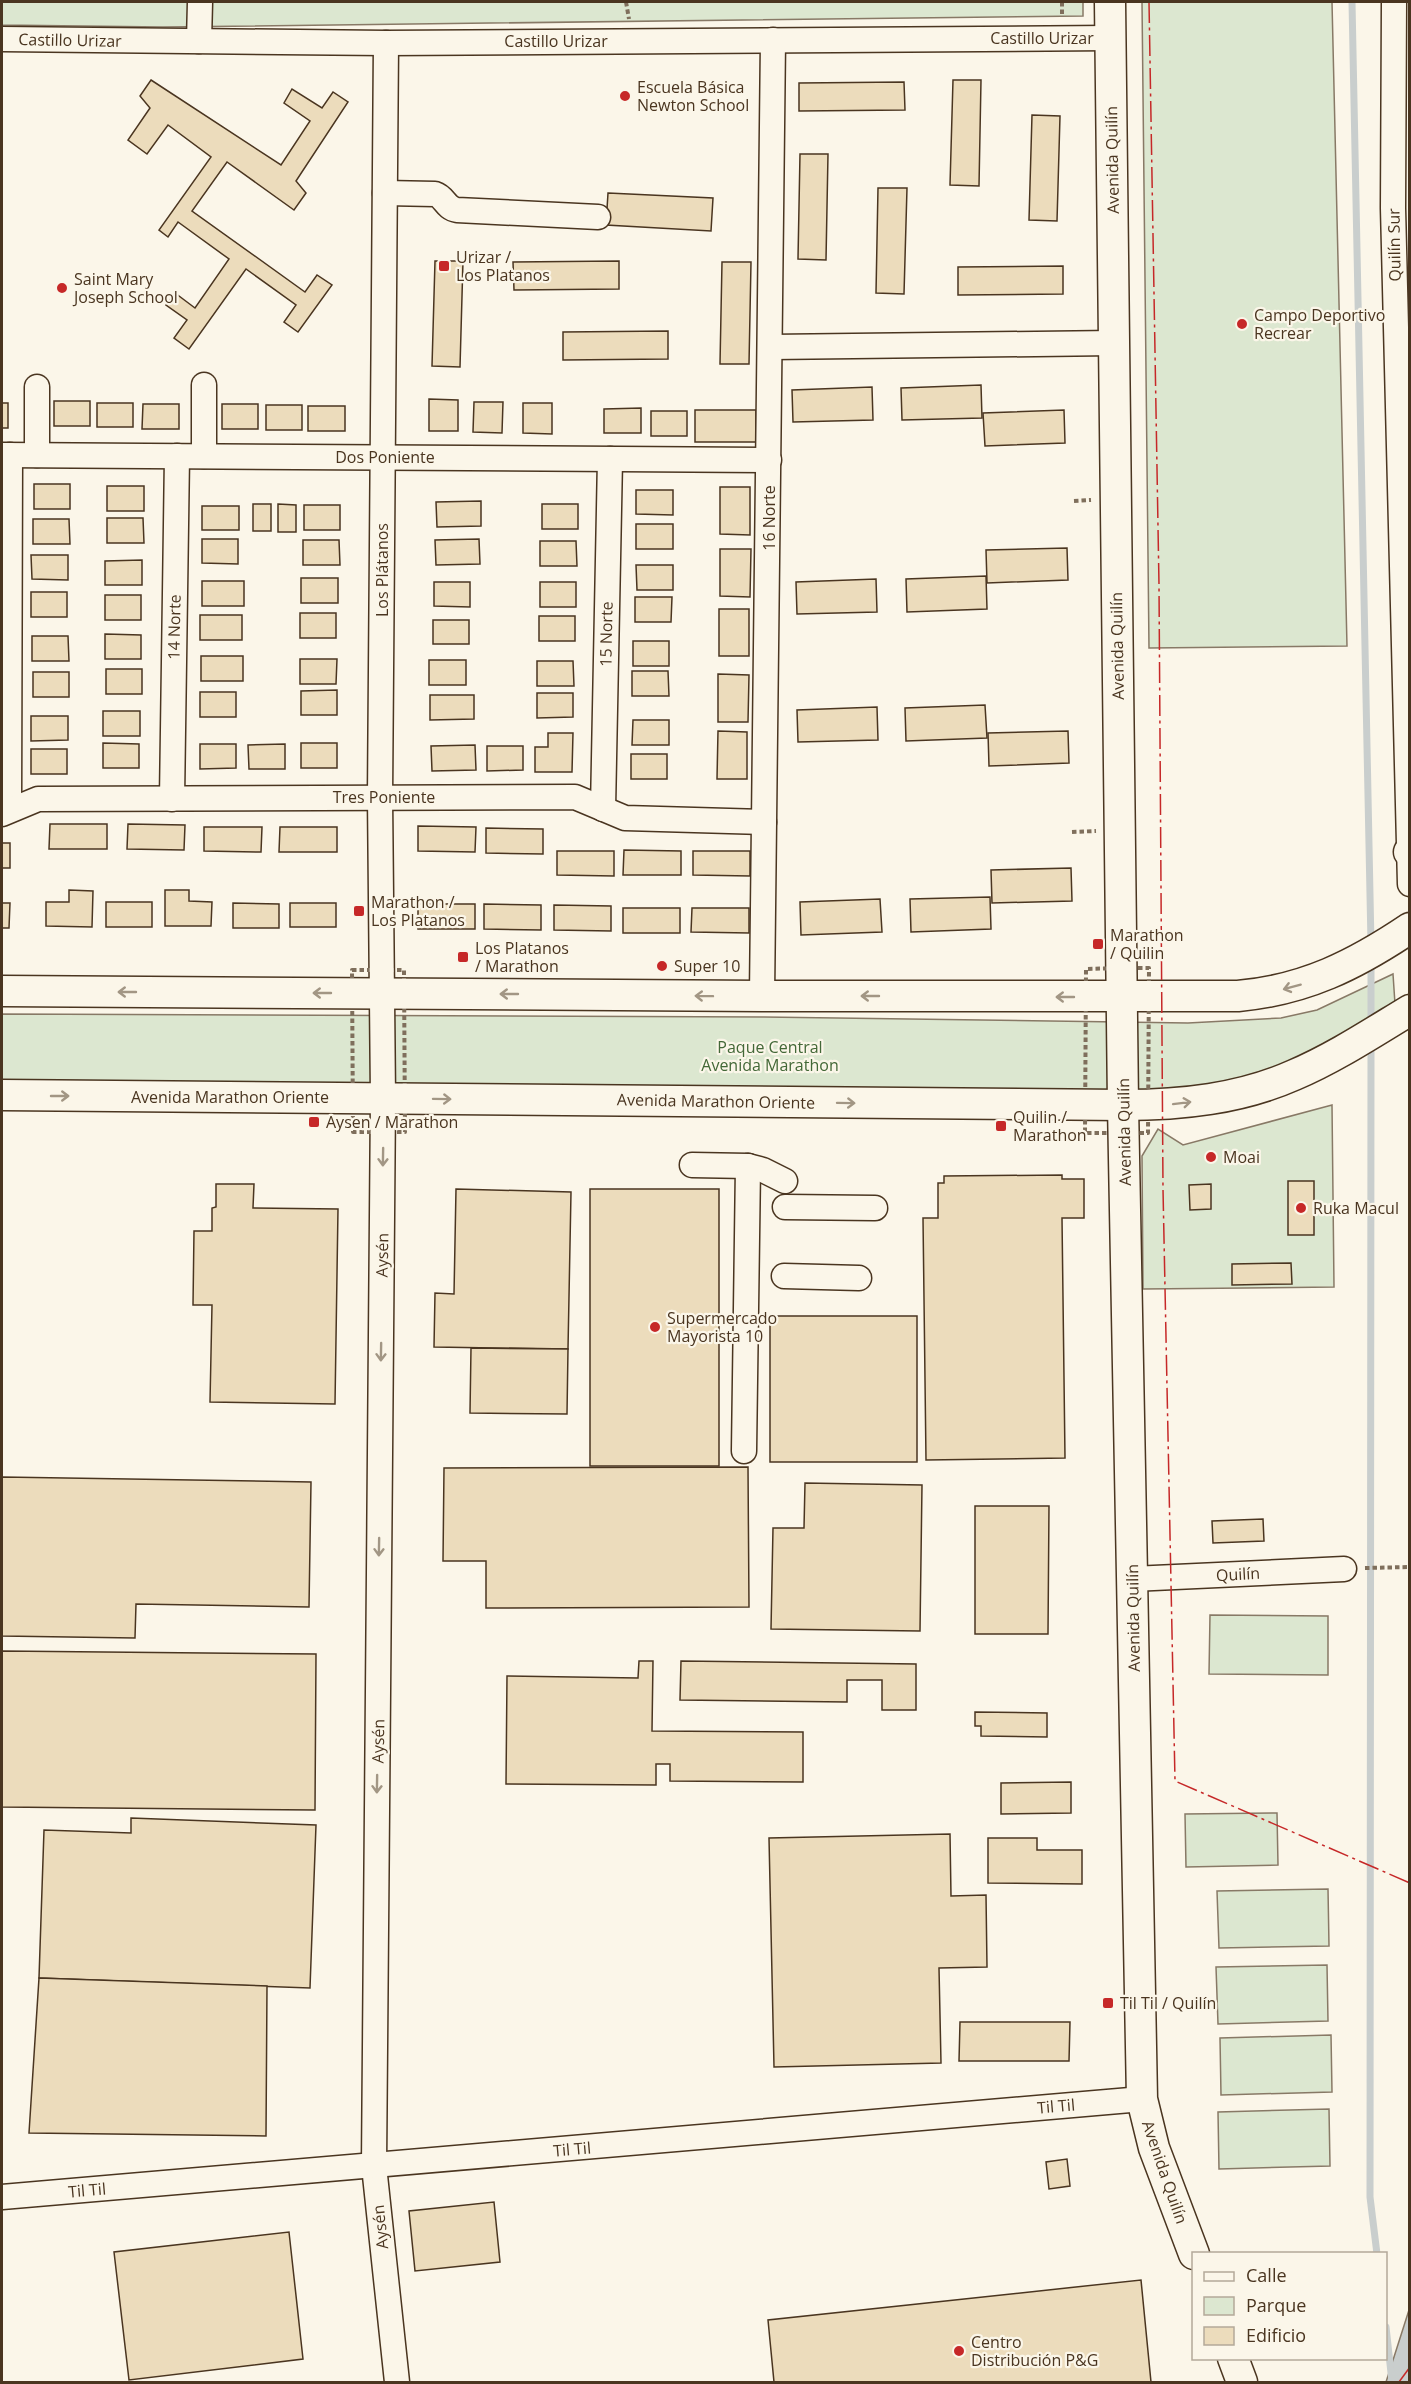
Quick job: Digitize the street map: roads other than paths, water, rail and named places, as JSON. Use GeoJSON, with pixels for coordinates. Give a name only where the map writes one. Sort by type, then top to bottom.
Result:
{"type":"FeatureCollection","features":[{"type":"Feature","properties":{"kind":"main road","name":"Avenida Quilín"},"geometry":{"type":"LineString","coordinates":[[1110,2],[1123,1105],[1142,2099],[1154,2148],[1194,2252]]}},
{"type":"Feature","properties":{"kind":"main road"},"geometry":{"type":"LineString","coordinates":[[2,991],[762,996],[1215,996],[1261,994],[1311,982],[1346,966],[1398,936]]}},
{"type":"Feature","properties":{"kind":"main road","name":"Avenida Marathon Oriente"},"geometry":{"type":"LineString","coordinates":[[2,1095],[1173,1104],[1229,1095],[1292,1076],[1400,1016]]}},
{"type":"Feature","properties":{"kind":"main road"},"geometry":{"type":"LineString","coordinates":[[1234,2360],[1242,2382]]}},
{"type":"Feature","properties":{"kind":"street"},"geometry":{"type":"LineString","coordinates":[[199,41],[200,2]]}},
{"type":"Feature","properties":{"kind":"street","name":"Quilín Sur"},"geometry":{"type":"LineString","coordinates":[[1394,2],[1401,208],[1410,884]]}},
{"type":"Feature","properties":{"kind":"street","name":"Castillo Urizar"},"geometry":{"type":"LineString","coordinates":[[2,39],[386,43],[1110,38]]}},
{"type":"Feature","properties":{"kind":"street","name":"16 Norte"},"geometry":{"type":"LineString","coordinates":[[762,996],[773,40]]}},
{"type":"Feature","properties":{"kind":"street","name":"Los Plátanos"},"geometry":{"type":"LineString","coordinates":[[383,1098],[380,797],[386,43]]}},
{"type":"Feature","properties":{"kind":"street"},"geometry":{"type":"LineString","coordinates":[[385,193],[435,194],[441,197],[447,207],[457,210],[598,217]]}},
{"type":"Feature","properties":{"kind":"street"},"geometry":{"type":"LineString","coordinates":[[771,347],[1114,343]]}},
{"type":"Feature","properties":{"kind":"street"},"geometry":{"type":"LineString","coordinates":[[204,385],[204,456]]}},
{"type":"Feature","properties":{"kind":"street"},"geometry":{"type":"LineString","coordinates":[[37,387],[37,455]]}},
{"type":"Feature","properties":{"kind":"street"},"geometry":{"type":"LineString","coordinates":[[5,812],[6,455]]}},
{"type":"Feature","properties":{"kind":"street","name":"Dos Poniente"},"geometry":{"type":"LineString","coordinates":[[6,455],[769,460]]}},
{"type":"Feature","properties":{"kind":"street","name":"14 Norte"},"geometry":{"type":"LineString","coordinates":[[172,799],[177,456]]}},
{"type":"Feature","properties":{"kind":"street","name":"15 Norte"},"geometry":{"type":"LineString","coordinates":[[603,809],[610,459]]}},
{"type":"Feature","properties":{"kind":"street","name":"Tres Poniente"},"geometry":{"type":"LineString","coordinates":[[5,812],[38,799],[575,797],[625,818],[764,822]]}},
{"type":"Feature","properties":{"kind":"street","name":"Aysén"},"geometry":{"type":"LineString","coordinates":[[383,1098],[374,2166],[397,2382]]}},
{"type":"Feature","properties":{"kind":"street"},"geometry":{"type":"LineString","coordinates":[[692,1165],[748,1166],[763,1170],[785,1181]]}},
{"type":"Feature","properties":{"kind":"street"},"geometry":{"type":"LineString","coordinates":[[744,1451],[748,1166]]}},
{"type":"Feature","properties":{"kind":"street"},"geometry":{"type":"LineString","coordinates":[[785,1207],[875,1208]]}},
{"type":"Feature","properties":{"kind":"street"},"geometry":{"type":"LineString","coordinates":[[784,1276],[859,1278]]}},
{"type":"Feature","properties":{"kind":"street","name":"Quilín"},"geometry":{"type":"LineString","coordinates":[[1132,1579],[1354,1568]]}},
{"type":"Feature","properties":{"kind":"street","name":"Til Til"},"geometry":{"type":"LineString","coordinates":[[2,2197],[1142,2099]]}},
{"type":"Feature","properties":{"kind":"waterway"},"geometry":{"type":"LineString","coordinates":[[1352,2],[1371,944]]}},
{"type":"Feature","properties":{"kind":"waterway"},"geometry":{"type":"LineString","coordinates":[[1371,961],[1371,1025]]}},
{"type":"Feature","properties":{"kind":"waterway"},"geometry":{"type":"LineString","coordinates":[[1371,1045],[1370,2197],[1377,2252]]}},
{"type":"Feature","properties":{"kind":"waterway"},"geometry":{"type":"LineString","coordinates":[[1387,2336],[1392,2382]]}},
{"type":"Feature","properties":{"kind":"place","name":"Escuela Básica Newton School"},"geometry":{"type":"Point","coordinates":[625,96]}},
{"type":"Feature","properties":{"kind":"place","name":"Urizar / Los Platanos"},"geometry":{"type":"Point","coordinates":[444,266]}},
{"type":"Feature","properties":{"kind":"place","name":"Saint Mary Joseph School"},"geometry":{"type":"Point","coordinates":[62,288]}},
{"type":"Feature","properties":{"kind":"place","name":"Campo Deportivo Recrear"},"geometry":{"type":"Point","coordinates":[1242,324]}},
{"type":"Feature","properties":{"kind":"place","name":"Marathon / Los Platanos"},"geometry":{"type":"Point","coordinates":[359,911]}},
{"type":"Feature","properties":{"kind":"place","name":"Marathon / Quilin"},"geometry":{"type":"Point","coordinates":[1098,944]}},
{"type":"Feature","properties":{"kind":"place","name":"Los Platanos / Marathon"},"geometry":{"type":"Point","coordinates":[463,957]}},
{"type":"Feature","properties":{"kind":"place","name":"Super 10"},"geometry":{"type":"Point","coordinates":[662,966]}},
{"type":"Feature","properties":{"kind":"place","name":"Aysen / Marathon"},"geometry":{"type":"Point","coordinates":[314,1122]}},
{"type":"Feature","properties":{"kind":"place","name":"Quilin / Marathon"},"geometry":{"type":"Point","coordinates":[1001,1126]}},
{"type":"Feature","properties":{"kind":"place","name":"Moai"},"geometry":{"type":"Point","coordinates":[1211,1157]}},
{"type":"Feature","properties":{"kind":"place","name":"Ruka Macul"},"geometry":{"type":"Point","coordinates":[1301,1208]}},
{"type":"Feature","properties":{"kind":"place","name":"Supermercado Mayorista 10"},"geometry":{"type":"Point","coordinates":[655,1327]}},
{"type":"Feature","properties":{"kind":"place","name":"Til Til / Quilín"},"geometry":{"type":"Point","coordinates":[1108,2003]}},
{"type":"Feature","properties":{"kind":"place","name":"Centro Distribución P&G"},"geometry":{"type":"Point","coordinates":[959,2351]}},
{"type":"Feature","properties":{"kind":"park label","name":"Paque Central Avenida Marathon"},"geometry":{"type":"Point","coordinates":[770,1056]}}]}
